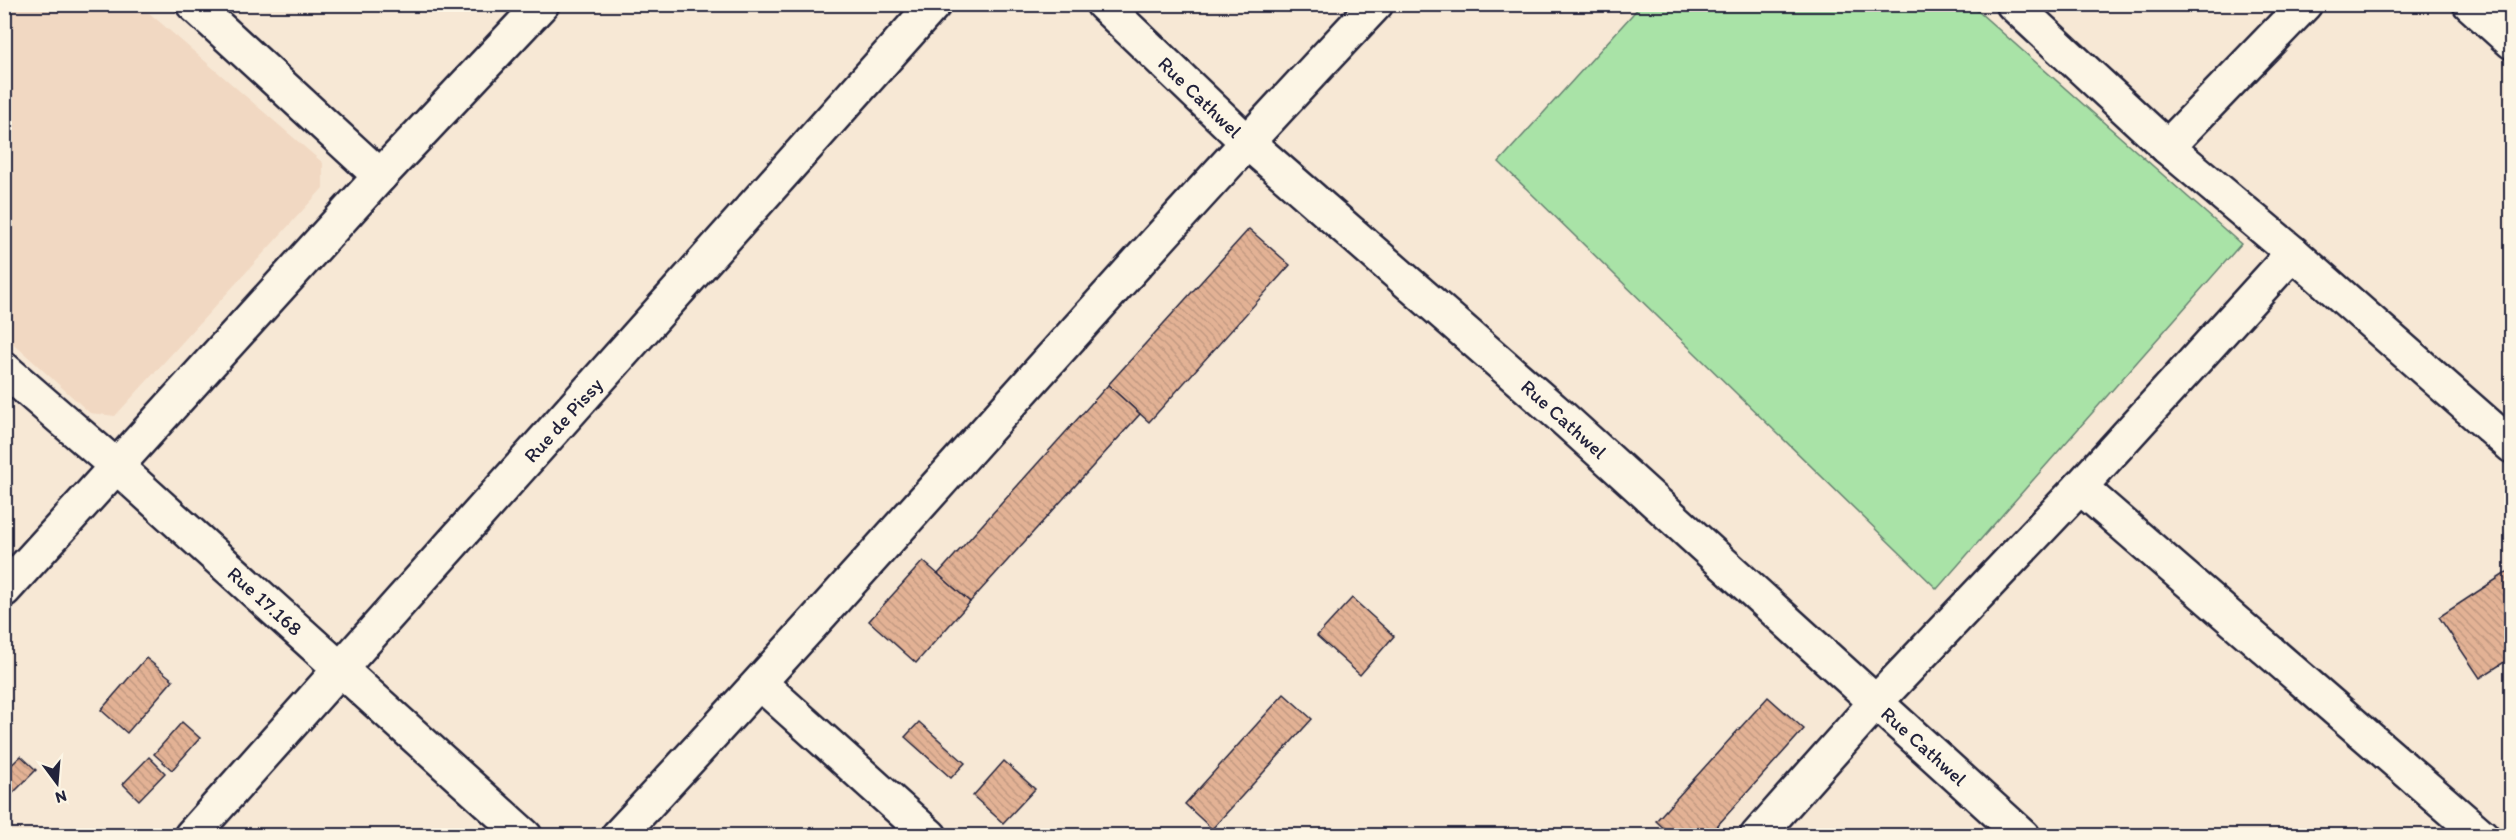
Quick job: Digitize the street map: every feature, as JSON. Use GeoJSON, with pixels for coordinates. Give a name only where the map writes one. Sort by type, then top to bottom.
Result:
{"type":"FeatureCollection","features":[{"type":"Feature","properties":{"kind":"street"},"geometry":{"type":"LineString","coordinates":[[193,4],[380,176]]}},
{"type":"Feature","properties":{"kind":"street"},"geometry":{"type":"LineString","coordinates":[[4,590],[380,176],[542,4]]}},
{"type":"Feature","properties":{"kind":"street","name":"Rue de Pissy"},"geometry":{"type":"LineString","coordinates":[[191,836],[934,4]]}},
{"type":"Feature","properties":{"kind":"street","name":"Rue Cathwel"},"geometry":{"type":"LineString","coordinates":[[1103,4],[1246,141],[1563,417],[2023,836]]}},
{"type":"Feature","properties":{"kind":"street"},"geometry":{"type":"LineString","coordinates":[[618,836],[760,683],[1246,141],[1376,4]]}},
{"type":"Feature","properties":{"kind":"street"},"geometry":{"type":"LineString","coordinates":[[2013,4],[2167,147],[2293,253],[2511,446]]}},
{"type":"Feature","properties":{"kind":"street"},"geometry":{"type":"LineString","coordinates":[[2167,147],[2305,4]]}},
{"type":"Feature","properties":{"kind":"street"},"geometry":{"type":"LineString","coordinates":[[2470,4],[2511,42]]}},
{"type":"Feature","properties":{"kind":"street"},"geometry":{"type":"LineString","coordinates":[[1757,836],[1876,702],[2080,487],[2293,253]]}},
{"type":"Feature","properties":{"kind":"street","name":"Rue 17.168"},"geometry":{"type":"LineString","coordinates":[[4,369],[116,466],[525,836]]}},
{"type":"Feature","properties":{"kind":"street"},"geometry":{"type":"LineString","coordinates":[[2080,487],[2482,836]]}},
{"type":"Feature","properties":{"kind":"street"},"geometry":{"type":"LineString","coordinates":[[760,683],[930,836]]}},
{"type":"Feature","properties":{"kind":"shaded area"},"geometry":{"type":"Polygon","coordinates":[[[4,5],[140,5],[323,163],[323,188],[115,416],[90,413],[5,336],[4,5]]]}},
{"type":"Feature","properties":{"kind":"green space"},"geometry":{"type":"Polygon","coordinates":[[[1641,5],[1971,5],[2241,244],[1937,589],[1499,162],[1641,5]]]}},
{"type":"Feature","properties":{"kind":"building"},"geometry":{"type":"Polygon","coordinates":[[[1249,229],[1290,265],[1149,422],[1108,385],[1249,229]]]}},
{"type":"Feature","properties":{"kind":"building"},"geometry":{"type":"Polygon","coordinates":[[[1108,385],[1140,414],[970,602],[938,574],[1108,385]]]}},
{"type":"Feature","properties":{"kind":"building"},"geometry":{"type":"Polygon","coordinates":[[[923,561],[970,602],[916,663],[869,621],[923,561]]]}},
{"type":"Feature","properties":{"kind":"building"},"geometry":{"type":"Polygon","coordinates":[[[2512,569],[2512,657],[2480,678],[2439,617],[2512,569]]]}},
{"type":"Feature","properties":{"kind":"building"},"geometry":{"type":"Polygon","coordinates":[[[1352,598],[1394,636],[1360,675],[1317,636],[1352,598]]]}},
{"type":"Feature","properties":{"kind":"building"},"geometry":{"type":"Polygon","coordinates":[[[146,658],[173,680],[127,733],[101,710],[146,658]]]}},
{"type":"Feature","properties":{"kind":"building"},"geometry":{"type":"Polygon","coordinates":[[[1284,694],[1312,719],[1212,829],[1185,804],[1284,694]]]}},
{"type":"Feature","properties":{"kind":"building"},"geometry":{"type":"Polygon","coordinates":[[[1768,697],[1804,729],[1708,836],[1672,836],[1656,821],[1768,697]]]}},
{"type":"Feature","properties":{"kind":"building"},"geometry":{"type":"Polygon","coordinates":[[[182,722],[200,738],[172,770],[154,754],[182,722]]]}},
{"type":"Feature","properties":{"kind":"building"},"geometry":{"type":"Polygon","coordinates":[[[919,722],[965,763],[951,778],[905,737],[919,722]]]}},
{"type":"Feature","properties":{"kind":"building"},"geometry":{"type":"Polygon","coordinates":[[[21,756],[36,770],[4,802],[4,772],[21,756]]]}},
{"type":"Feature","properties":{"kind":"building"},"geometry":{"type":"Polygon","coordinates":[[[149,757],[165,773],[139,800],[123,784],[149,757]]]}},
{"type":"Feature","properties":{"kind":"building"},"geometry":{"type":"Polygon","coordinates":[[[1004,761],[1035,789],[1003,823],[973,796],[1004,761]]]}}]}
